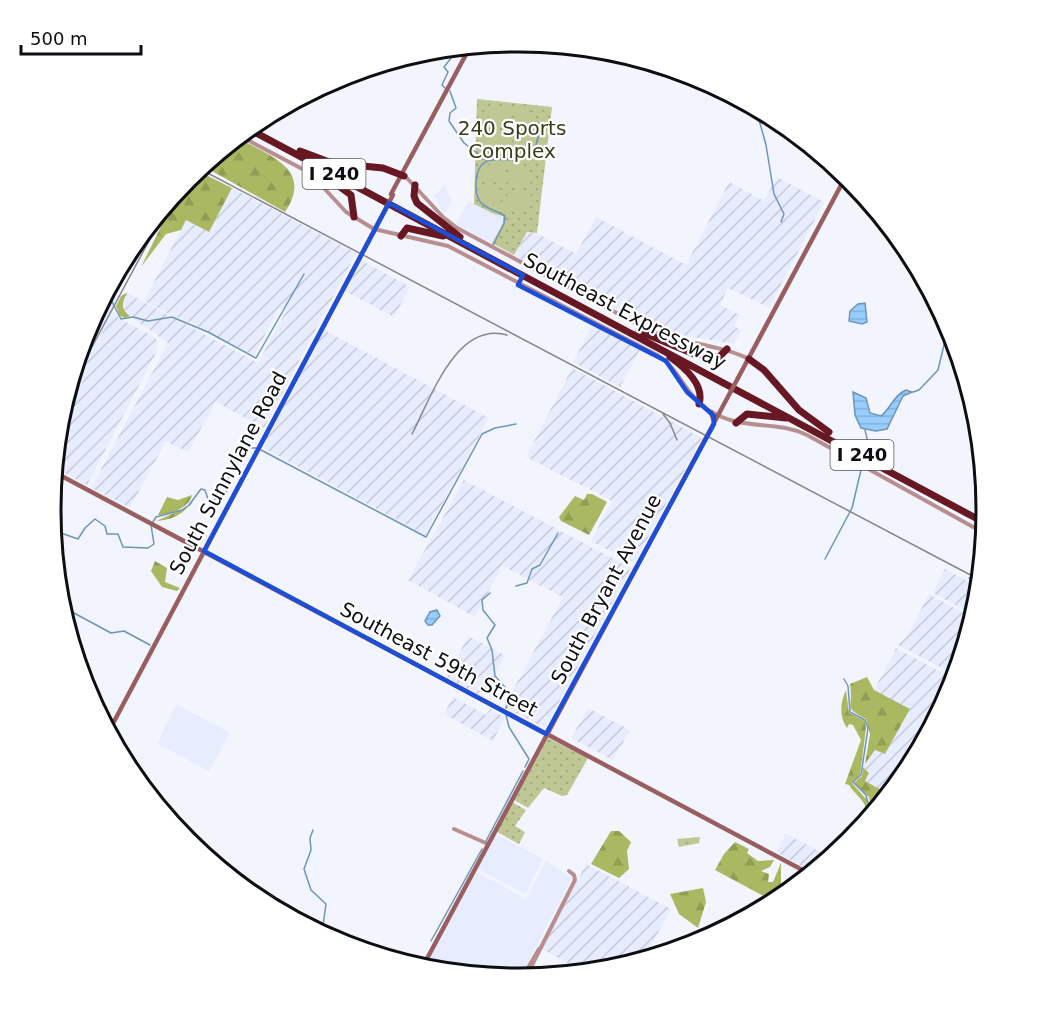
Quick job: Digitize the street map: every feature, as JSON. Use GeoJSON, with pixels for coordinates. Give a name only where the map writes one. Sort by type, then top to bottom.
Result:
{"type":"FeatureCollection","features":[{"type":"Feature","properties":{"kind":"highway","name":"Southeast Expressway"},"geometry":{"type":"LineString","coordinates":[[263,131],[976,512]]}},
{"type":"Feature","properties":{"kind":"highway","name":"Southeast Expressway"},"geometry":{"type":"LineString","coordinates":[[258,134],[976,518]]}},
{"type":"Feature","properties":{"kind":"highway"},"geometry":{"type":"LineString","coordinates":[[285,148],[348,192],[353,199],[351,213]]}},
{"type":"Feature","properties":{"kind":"highway"},"geometry":{"type":"LineString","coordinates":[[300,151],[332,163],[383,168],[402,175]]}},
{"type":"Feature","properties":{"kind":"highway"},"geometry":{"type":"LineString","coordinates":[[417,190],[417,203],[460,237]]}},
{"type":"Feature","properties":{"kind":"highway"},"geometry":{"type":"LineString","coordinates":[[401,236],[404,229],[411,228],[439,234],[481,252]]}},
{"type":"Feature","properties":{"kind":"highway"},"geometry":{"type":"LineString","coordinates":[[639,331],[700,356],[718,358],[727,350]]}},
{"type":"Feature","properties":{"kind":"highway"},"geometry":{"type":"LineString","coordinates":[[651,343],[685,370],[698,400]]}},
{"type":"Feature","properties":{"kind":"highway"},"geometry":{"type":"LineString","coordinates":[[752,359],[799,410],[829,432]]}},
{"type":"Feature","properties":{"kind":"highway"},"geometry":{"type":"LineString","coordinates":[[739,422],[747,414],[769,414],[816,431]]}},
{"type":"Feature","properties":{"kind":"main road","name":"South Sunnylane Road"},"geometry":{"type":"LineString","coordinates":[[113,723],[466,55]]}},
{"type":"Feature","properties":{"kind":"main road","name":"South Bryant Avenue"},"geometry":{"type":"LineString","coordinates":[[427,959],[738,378],[752,359],[840,184]]}},
{"type":"Feature","properties":{"kind":"main road"},"geometry":{"type":"LineString","coordinates":[[711,412],[714,424]]}},
{"type":"Feature","properties":{"kind":"main road","name":"Southeast 59th Street"},"geometry":{"type":"LineString","coordinates":[[62,476],[801,869]]}},
{"type":"Feature","properties":{"kind":"street"},"geometry":{"type":"LineString","coordinates":[[249,141],[310,173],[351,213],[374,229],[448,246],[646,348],[670,364],[698,400],[718,416],[739,422],[781,426],[798,431],[925,498],[975,528]]}},
{"type":"Feature","properties":{"kind":"street"},"geometry":{"type":"LineString","coordinates":[[402,175],[457,228],[645,328],[673,338],[727,350],[752,359]]}},
{"type":"Feature","properties":{"kind":"street"},"geometry":{"type":"LineString","coordinates":[[454,829],[488,844]]}},
{"type":"Feature","properties":{"kind":"street"},"geometry":{"type":"LineString","coordinates":[[529,968],[575,880],[574,875],[569,871]]}},
{"type":"Feature","properties":{"kind":"highlighted area"},"geometry":{"type":"Polygon","coordinates":[[[389,203],[523,275],[518,285],[666,361],[687,392],[714,416],[714,424],[546,734],[204,551],[389,203]]]}},
{"type":"Feature","properties":{"kind":"shaded area"},"geometry":{"type":"Polygon","coordinates":[[[777,177],[824,202],[769,308],[728,288],[720,305],[740,315],[734,326],[741,330],[734,344],[657,331],[514,255],[527,232],[538,234],[576,254],[596,217],[686,265],[729,182],[764,201],[777,177]]]}},
{"type":"Feature","properties":{"kind":"shaded area"},"geometry":{"type":"Polygon","coordinates":[[[444,185],[452,201],[444,214],[435,195],[444,185]]]}},
{"type":"Feature","properties":{"kind":"shaded area"},"geometry":{"type":"Polygon","coordinates":[[[232,188],[356,253],[264,428],[216,402],[188,452],[166,441],[130,508],[91,488],[168,343],[124,312],[122,303],[127,293],[258,363],[286,311],[279,308],[254,356],[144,301],[186,220],[209,232],[232,188]]]}},
{"type":"Feature","properties":{"kind":"shaded area"},"geometry":{"type":"Polygon","coordinates":[[[469,201],[494,214],[504,216],[503,223],[492,243],[456,224],[469,201]]]}},
{"type":"Feature","properties":{"kind":"shaded area"},"geometry":{"type":"Polygon","coordinates":[[[361,260],[410,287],[394,317],[345,291],[361,260]]]}},
{"type":"Feature","properties":{"kind":"shaded area"},"geometry":{"type":"Polygon","coordinates":[[[115,295],[121,296],[85,365],[80,397],[76,395],[85,363],[115,295]]]}},
{"type":"Feature","properties":{"kind":"shaded area"},"geometry":{"type":"Polygon","coordinates":[[[113,312],[120,319],[153,336],[158,341],[156,353],[87,485],[63,472],[70,421],[76,394],[80,396],[85,365],[113,312]]]}},
{"type":"Feature","properties":{"kind":"shaded area"},"geometry":{"type":"Polygon","coordinates":[[[593,325],[640,350],[620,387],[573,362],[593,325]]]}},
{"type":"Feature","properties":{"kind":"shaded area"},"geometry":{"type":"Polygon","coordinates":[[[324,330],[489,418],[425,535],[262,447],[324,330]]]}},
{"type":"Feature","properties":{"kind":"shaded area"},"geometry":{"type":"Polygon","coordinates":[[[572,368],[702,438],[634,563],[591,541],[612,501],[526,457],[572,368]]]}},
{"type":"Feature","properties":{"kind":"shaded area"},"geometry":{"type":"Polygon","coordinates":[[[464,480],[631,568],[545,728],[504,707],[563,597],[502,566],[475,617],[408,580],[464,480]]]}},
{"type":"Feature","properties":{"kind":"shaded area"},"geometry":{"type":"Polygon","coordinates":[[[945,569],[970,582],[964,610],[933,593],[945,569]]]}},
{"type":"Feature","properties":{"kind":"shaded area"},"geometry":{"type":"Polygon","coordinates":[[[929,594],[964,613],[947,671],[898,645],[910,631],[929,594]]]}},
{"type":"Feature","properties":{"kind":"shaded area"},"geometry":{"type":"Polygon","coordinates":[[[468,636],[505,655],[483,697],[447,678],[468,636]]]}},
{"type":"Feature","properties":{"kind":"shaded area"},"geometry":{"type":"Polygon","coordinates":[[[896,648],[945,674],[915,739],[881,790],[865,781],[869,773],[863,767],[875,750],[885,754],[910,710],[874,690],[896,648]]]}},
{"type":"Feature","properties":{"kind":"shaded area"},"geometry":{"type":"Polygon","coordinates":[[[453,697],[486,715],[490,709],[505,717],[493,741],[444,714],[453,697]]]}},
{"type":"Feature","properties":{"kind":"shaded area"},"geometry":{"type":"Polygon","coordinates":[[[176,704],[230,733],[209,771],[157,744],[176,704]]]}},
{"type":"Feature","properties":{"kind":"shaded area"},"geometry":{"type":"Polygon","coordinates":[[[588,708],[630,730],[613,760],[571,738],[588,708]]]}},
{"type":"Feature","properties":{"kind":"shaded area"},"geometry":{"type":"Polygon","coordinates":[[[496,834],[543,859],[525,894],[477,868],[496,834]]]}},
{"type":"Feature","properties":{"kind":"shaded area"},"geometry":{"type":"Polygon","coordinates":[[[786,834],[822,853],[804,867],[776,852],[786,834]]]}},
{"type":"Feature","properties":{"kind":"shaded area"},"geometry":{"type":"Polygon","coordinates":[[[546,861],[572,878],[525,968],[489,967],[430,959],[476,872],[526,899],[546,861]]]}},
{"type":"Feature","properties":{"kind":"shaded area"},"geometry":{"type":"Polygon","coordinates":[[[586,864],[671,909],[650,948],[637,952],[571,965],[542,949],[586,864]]]}},
{"type":"Feature","properties":{"kind":"green space","name":"240 Sports Complex"},"geometry":{"type":"Polygon","coordinates":[[[477,99],[552,107],[537,233],[527,232],[514,255],[492,243],[503,223],[503,216],[474,204],[477,99]]]}},
{"type":"Feature","properties":{"kind":"green space"},"geometry":{"type":"Polygon","coordinates":[[[511,105],[508,128],[485,126],[494,110],[501,106],[511,105]]]}},
{"type":"Feature","properties":{"kind":"green space"},"geometry":{"type":"Polygon","coordinates":[[[517,106],[533,115],[537,132],[514,129],[517,106]]]}},
{"type":"Feature","properties":{"kind":"green space"},"geometry":{"type":"Polygon","coordinates":[[[485,132],[507,134],[505,157],[489,149],[485,132]]]}},
{"type":"Feature","properties":{"kind":"green space"},"geometry":{"type":"Polygon","coordinates":[[[514,135],[537,137],[528,153],[521,157],[511,158],[514,135]]]}},
{"type":"Feature","properties":{"kind":"green space"},"geometry":{"type":"Polygon","coordinates":[[[246,143],[275,158],[291,174],[294,185],[293,197],[285,212],[212,171],[246,143]]]}},
{"type":"Feature","properties":{"kind":"green space"},"geometry":{"type":"Polygon","coordinates":[[[497,160],[505,160],[502,183],[479,181],[483,169],[497,160]]]}},
{"type":"Feature","properties":{"kind":"green space"},"geometry":{"type":"Polygon","coordinates":[[[511,161],[527,170],[531,187],[508,183],[511,161]]]}},
{"type":"Feature","properties":{"kind":"green space"},"geometry":{"type":"Polygon","coordinates":[[[207,175],[232,188],[209,232],[186,220],[181,230],[166,234],[141,267],[163,223],[207,175]]]}},
{"type":"Feature","properties":{"kind":"green space"},"geometry":{"type":"Polygon","coordinates":[[[479,187],[502,190],[499,212],[484,205],[479,187]]]}},
{"type":"Feature","properties":{"kind":"green space"},"geometry":{"type":"Polygon","coordinates":[[[508,190],[531,193],[528,202],[515,212],[505,213],[508,190]]]}},
{"type":"Feature","properties":{"kind":"green space"},"geometry":{"type":"Polygon","coordinates":[[[127,293],[123,306],[130,316],[125,318],[120,316],[116,306],[121,296],[127,293]]]}},
{"type":"Feature","properties":{"kind":"green space"},"geometry":{"type":"Polygon","coordinates":[[[587,494],[592,494],[607,502],[589,535],[561,521],[559,517],[575,496],[584,500],[587,494]]]}},
{"type":"Feature","properties":{"kind":"green space"},"geometry":{"type":"Polygon","coordinates":[[[192,495],[188,503],[179,510],[158,515],[167,497],[178,500],[192,495]]]}},
{"type":"Feature","properties":{"kind":"green space"},"geometry":{"type":"Polygon","coordinates":[[[188,507],[177,516],[156,521],[188,507]]]}},
{"type":"Feature","properties":{"kind":"green space"},"geometry":{"type":"Polygon","coordinates":[[[155,561],[167,568],[165,582],[180,588],[177,591],[162,587],[151,571],[155,561]]]}},
{"type":"Feature","properties":{"kind":"green space"},"geometry":{"type":"Polygon","coordinates":[[[867,677],[874,690],[910,709],[885,754],[875,750],[865,764],[870,734],[866,719],[851,709],[850,684],[867,677]]]}},
{"type":"Feature","properties":{"kind":"green space"},"geometry":{"type":"Polygon","coordinates":[[[846,690],[849,713],[865,721],[860,775],[852,783],[867,800],[866,808],[849,785],[845,784],[861,740],[853,725],[849,724],[847,728],[843,719],[843,699],[846,690]]]}},
{"type":"Feature","properties":{"kind":"green space"},"geometry":{"type":"Polygon","coordinates":[[[548,738],[588,758],[567,795],[562,796],[544,788],[528,808],[514,800],[548,738]]]}},
{"type":"Feature","properties":{"kind":"green space"},"geometry":{"type":"Polygon","coordinates":[[[863,767],[869,773],[865,781],[881,790],[870,802],[869,797],[854,783],[862,776],[863,767]]]}},
{"type":"Feature","properties":{"kind":"green space"},"geometry":{"type":"Polygon","coordinates":[[[512,802],[526,810],[515,826],[525,832],[519,844],[497,832],[512,802]]]}},
{"type":"Feature","properties":{"kind":"green space"},"geometry":{"type":"Polygon","coordinates":[[[611,831],[619,831],[631,842],[627,851],[629,869],[619,878],[591,864],[611,831]]]}},
{"type":"Feature","properties":{"kind":"green space"},"geometry":{"type":"Polygon","coordinates":[[[700,837],[699,843],[679,847],[677,839],[700,837]]]}},
{"type":"Feature","properties":{"kind":"green space"},"geometry":{"type":"Polygon","coordinates":[[[735,842],[749,849],[747,853],[758,861],[774,860],[770,867],[761,871],[769,874],[768,882],[773,882],[781,863],[781,884],[763,896],[715,870],[724,854],[735,842]]]}},
{"type":"Feature","properties":{"kind":"green space"},"geometry":{"type":"Polygon","coordinates":[[[703,888],[706,902],[698,928],[679,914],[670,894],[703,888]]]}},
{"type":"Feature","properties":{"kind":"water"},"geometry":{"type":"Polygon","coordinates":[[[865,303],[867,322],[862,324],[849,321],[850,311],[858,304],[865,303]]]}},
{"type":"Feature","properties":{"kind":"water"},"geometry":{"type":"Polygon","coordinates":[[[906,390],[912,392],[903,396],[887,429],[876,431],[861,428],[855,415],[853,392],[866,398],[870,413],[881,416],[898,395],[906,390]]]}},
{"type":"Feature","properties":{"kind":"water"},"geometry":{"type":"Polygon","coordinates":[[[437,610],[440,616],[432,625],[428,625],[425,621],[430,612],[437,610]]]}},
{"type":"Feature","properties":{"kind":"waterway"},"geometry":{"type":"LineString","coordinates":[[445,88],[442,85],[448,72],[444,67],[452,57]]}},
{"type":"Feature","properties":{"kind":"waterway"},"geometry":{"type":"LineString","coordinates":[[450,91],[456,108],[450,113],[449,121],[464,143],[486,160]]}},
{"type":"Feature","properties":{"kind":"waterway"},"geometry":{"type":"LineString","coordinates":[[760,122],[774,194],[784,214],[781,222]]}},
{"type":"Feature","properties":{"kind":"waterway"},"geometry":{"type":"LineString","coordinates":[[493,245],[504,224],[505,216],[483,205],[477,196],[478,170],[489,160],[513,160],[527,156],[534,149],[537,141],[539,123]]}},
{"type":"Feature","properties":{"kind":"waterway"},"geometry":{"type":"LineString","coordinates":[[112,301],[121,319],[133,317],[148,321],[172,317],[208,332],[256,358],[304,274]]}},
{"type":"Feature","properties":{"kind":"waterway"},"geometry":{"type":"LineString","coordinates":[[913,392],[919,390],[938,370],[944,343]]}},
{"type":"Feature","properties":{"kind":"waterway"},"geometry":{"type":"LineString","coordinates":[[261,450],[426,537],[482,434],[495,428],[516,424]]}},
{"type":"Feature","properties":{"kind":"waterway"},"geometry":{"type":"LineString","coordinates":[[865,430],[869,447]]}},
{"type":"Feature","properties":{"kind":"waterway"},"geometry":{"type":"LineString","coordinates":[[62,533],[78,539],[95,519],[105,526],[107,534],[118,534],[123,547],[148,548],[154,544],[151,525],[156,517],[182,510],[189,505],[201,489],[205,490],[209,502],[226,494],[230,470],[241,458],[245,448],[257,448]]}},
{"type":"Feature","properties":{"kind":"waterway"},"geometry":{"type":"LineString","coordinates":[[825,559],[852,508],[861,470]]}},
{"type":"Feature","properties":{"kind":"waterway"},"geometry":{"type":"LineString","coordinates":[[516,586],[527,583],[532,569],[540,565],[558,533]]}},
{"type":"Feature","properties":{"kind":"waterway"},"geometry":{"type":"LineString","coordinates":[[490,593],[482,600],[483,610],[495,625],[487,638],[492,650],[495,676],[510,693],[506,708]]}},
{"type":"Feature","properties":{"kind":"waterway"},"geometry":{"type":"LineString","coordinates":[[73,613],[111,633],[124,631],[150,645]]}},
{"type":"Feature","properties":{"kind":"waterway"},"geometry":{"type":"LineString","coordinates":[[844,679],[848,686],[850,712],[865,720],[868,728],[861,775],[853,782],[866,795],[868,804]]}},
{"type":"Feature","properties":{"kind":"waterway"},"geometry":{"type":"LineString","coordinates":[[506,715],[509,727],[529,759],[525,767]]}},
{"type":"Feature","properties":{"kind":"waterway"},"geometry":{"type":"LineString","coordinates":[[486,841],[523,771]]}},
{"type":"Feature","properties":{"kind":"waterway"},"geometry":{"type":"LineString","coordinates":[[313,830],[310,838],[311,850],[304,869],[311,890],[326,904],[323,924]]}},
{"type":"Feature","properties":{"kind":"waterway"},"geometry":{"type":"LineString","coordinates":[[431,941],[482,849]]}},
{"type":"Feature","properties":{"kind":"railway"},"geometry":{"type":"LineString","coordinates":[[209,174],[971,575]]}},
{"type":"Feature","properties":{"kind":"railway"},"geometry":{"type":"LineString","coordinates":[[90,351],[149,241]]}},
{"type":"Feature","properties":{"kind":"railway"},"geometry":{"type":"LineString","coordinates":[[412,434],[437,383],[460,351],[473,340],[489,334],[507,335]]}},
{"type":"Feature","properties":{"kind":"railway"},"geometry":{"type":"LineString","coordinates":[[74,405],[81,376]]}},
{"type":"Feature","properties":{"kind":"railway"},"geometry":{"type":"LineString","coordinates":[[663,414],[670,423],[677,440]]}}]}
